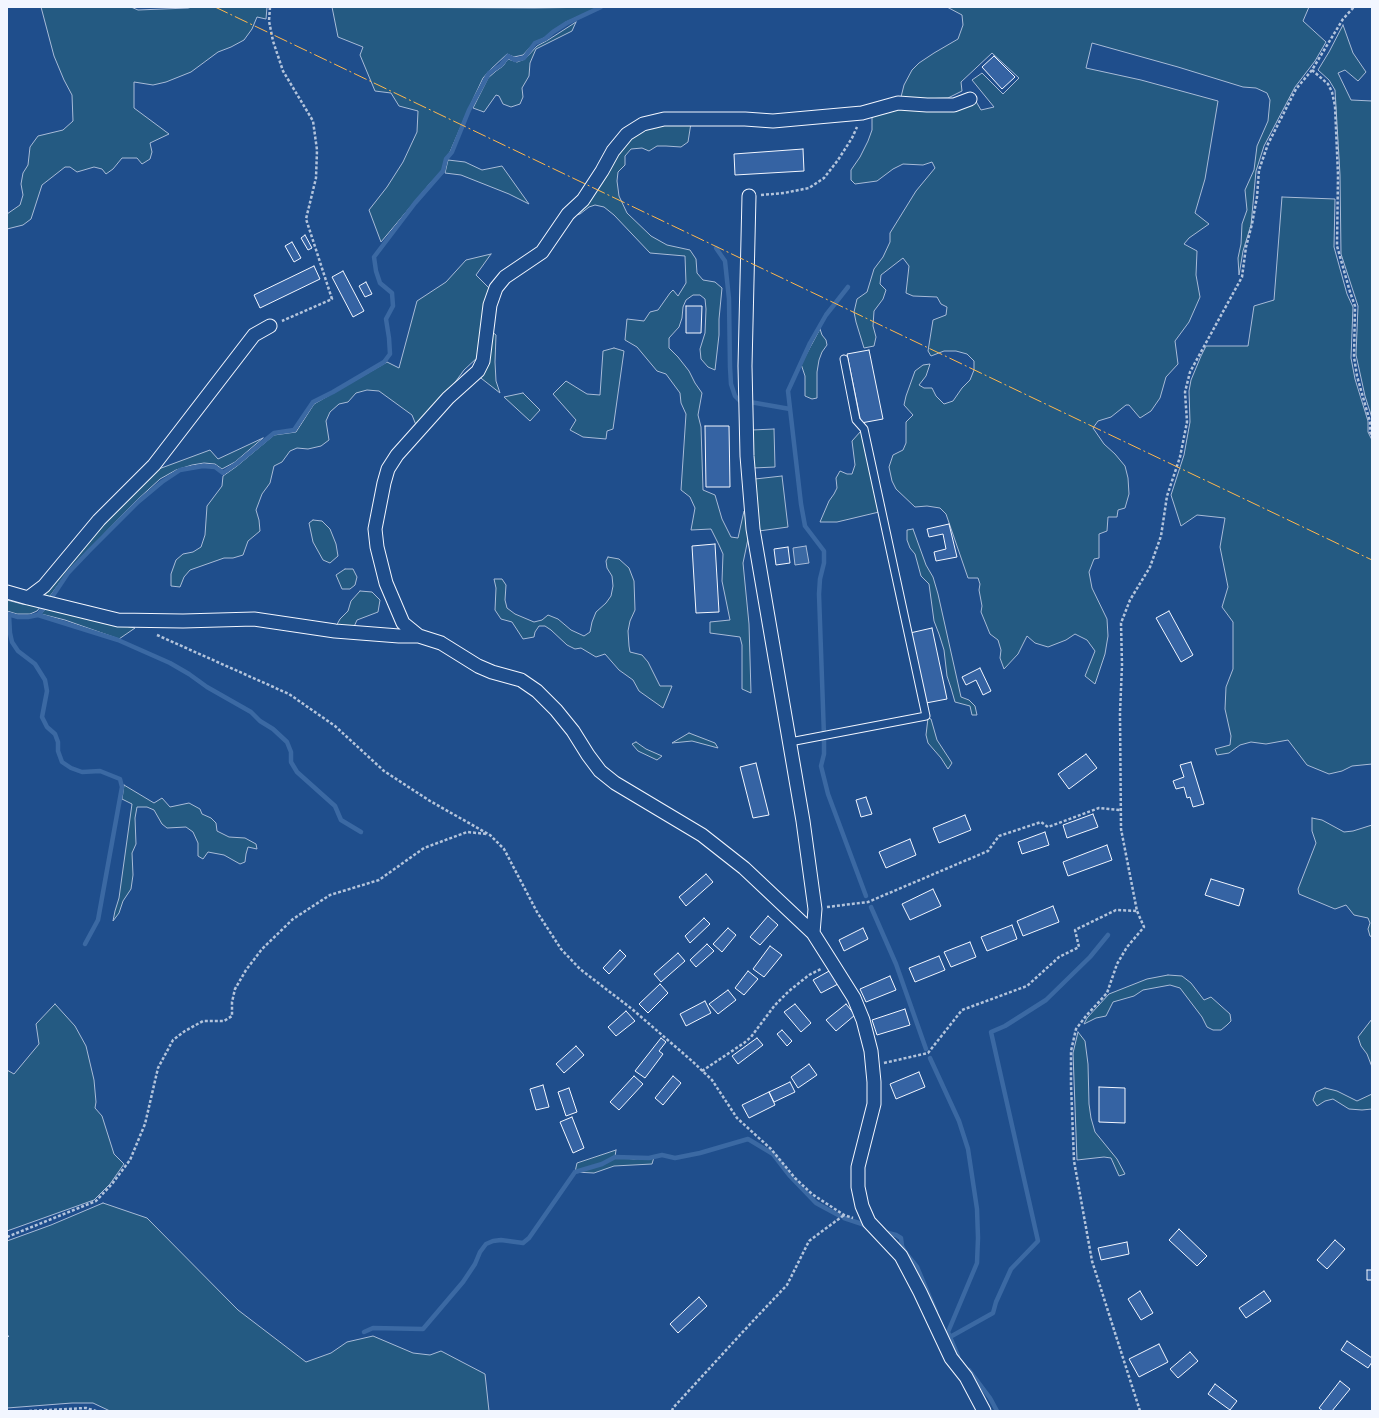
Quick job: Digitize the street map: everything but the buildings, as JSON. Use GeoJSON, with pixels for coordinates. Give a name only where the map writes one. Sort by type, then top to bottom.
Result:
{"type":"FeatureCollection","features":[{"type":"Feature","properties":{"kind":"street"},"geometry":{"type":"LineString","coordinates":[[419,636],[403,623],[386,583],[376,547],[375,529],[388,469],[397,454],[448,398],[478,371],[483,361],[490,305],[496,288],[505,276],[542,252],[568,214],[582,200],[602,171],[613,151],[627,134],[643,124],[664,119],[745,119],[773,121],[862,113],[898,103],[954,105],[970,99]]}},
{"type":"Feature","properties":{"kind":"street"},"geometry":{"type":"LineString","coordinates":[[749,196],[745,366],[747,456],[753,529],[803,821],[815,909],[813,933]]}},
{"type":"Feature","properties":{"kind":"street"},"geometry":{"type":"LineString","coordinates":[[28,598],[44,586],[99,520],[154,465],[254,335],[270,326]]}},
{"type":"Feature","properties":{"kind":"street"},"geometry":{"type":"LineString","coordinates":[[7,592],[118,620],[184,621],[254,619],[335,631],[419,636],[442,643],[478,666],[492,672],[521,680],[537,691],[556,710],[569,726],[600,771],[615,783],[702,835],[744,868],[813,933],[854,998],[863,1020],[871,1051],[874,1104],[858,1167],[858,1187],[862,1206],[869,1222],[901,1256],[920,1292],[951,1358],[966,1377],[984,1411]]}},
{"type":"Feature","properties":{"kind":"lane"},"geometry":{"type":"LineString","coordinates":[[790,742],[926,716],[864,429],[856,420],[844,358]]}},
{"type":"Feature","properties":{"kind":"path"},"geometry":{"type":"LineString","coordinates":[[270,7],[270,28],[283,71],[313,121],[317,150],[316,178],[306,219],[332,299],[270,326]]}},
{"type":"Feature","properties":{"kind":"path"},"geometry":{"type":"LineString","coordinates":[[1140,1411],[1092,1261],[1074,1161],[1071,1051],[1076,1029],[1107,993],[1117,964],[1127,947],[1144,927],[1137,911],[1121,829],[1121,623],[1130,600],[1150,567],[1161,536],[1168,496],[1180,457],[1187,422],[1185,392],[1190,372],[1242,276],[1246,247],[1257,197],[1259,170],[1268,144],[1296,89],[1312,70],[1343,19],[1354,7]]}},
{"type":"Feature","properties":{"kind":"path"},"geometry":{"type":"LineString","coordinates":[[1312,70],[1328,84],[1334,100],[1338,175],[1337,246],[1355,306],[1354,357],[1357,376],[1370,422],[1370,432],[1372,435]]}},
{"type":"Feature","properties":{"kind":"path"},"geometry":{"type":"LineString","coordinates":[[749,196],[784,193],[809,188],[824,178],[852,138],[862,113]]}},
{"type":"Feature","properties":{"kind":"path"},"geometry":{"type":"LineString","coordinates":[[152,632],[289,694],[335,726],[384,771],[430,801],[490,835],[504,849],[537,912],[562,949],[580,969],[632,1009],[702,1070],[712,1080],[737,1118],[771,1149],[795,1178],[812,1194],[844,1215],[869,1222]]}},
{"type":"Feature","properties":{"kind":"path"},"geometry":{"type":"LineString","coordinates":[[815,909],[868,902],[988,851],[999,836],[1042,822],[1048,827],[1098,808],[1120,810]]}},
{"type":"Feature","properties":{"kind":"path"},"geometry":{"type":"LineString","coordinates":[[7,1237],[96,1201],[112,1184],[130,1160],[146,1124],[158,1068],[173,1040],[203,1021],[224,1022],[232,1016],[234,989],[246,970],[262,949],[294,919],[330,895],[379,880],[424,848],[467,832],[490,835]]}},
{"type":"Feature","properties":{"kind":"path"},"geometry":{"type":"LineString","coordinates":[[872,1066],[928,1054],[962,1010],[1027,986],[1059,958],[1079,947],[1075,930],[1116,910],[1137,911]]}},
{"type":"Feature","properties":{"kind":"path"},"geometry":{"type":"LineString","coordinates":[[702,1070],[747,1040],[775,1005],[789,991],[810,975],[832,963]]}},
{"type":"Feature","properties":{"kind":"path"},"geometry":{"type":"LineString","coordinates":[[672,1411],[673,1408],[787,1285],[810,1241],[844,1215]]}},
{"type":"Feature","properties":{"kind":"path"},"geometry":{"type":"LineString","coordinates":[[29,1411],[86,1408],[96,1411]]}},
{"type":"Feature","properties":{"kind":"shaded area"},"geometry":{"type":"Polygon","coordinates":[[[41,7],[131,7],[138,10],[192,7],[267,7],[266,19],[257,17],[252,29],[244,40],[218,52],[191,72],[166,82],[153,85],[134,82],[134,108],[169,134],[150,143],[152,152],[150,159],[142,164],[137,158],[122,158],[113,169],[106,174],[102,169],[94,167],[77,172],[70,167],[65,167],[42,185],[31,219],[23,225],[7,229],[7,214],[20,205],[23,195],[21,184],[23,173],[28,165],[30,147],[38,136],[63,130],[73,121],[72,95],[54,56],[41,7]]]}},
{"type":"Feature","properties":{"kind":"shaded area"},"geometry":{"type":"Polygon","coordinates":[[[332,7],[600,7],[566,22],[544,38],[535,42],[523,55],[514,57],[507,54],[490,70],[483,78],[450,152],[445,159],[442,171],[381,242],[369,210],[387,187],[403,162],[417,132],[418,111],[399,106],[391,93],[375,91],[360,55],[363,47],[338,37],[332,7]]]}},
{"type":"Feature","properties":{"kind":"shaded area"},"geometry":{"type":"Polygon","coordinates":[[[947,7],[1309,7],[1303,21],[1326,42],[1315,61],[1295,87],[1264,146],[1256,171],[1251,225],[1243,251],[1239,275],[1238,258],[1241,244],[1242,224],[1247,210],[1245,190],[1254,170],[1257,146],[1268,121],[1270,100],[1267,93],[1256,88],[1243,87],[1092,43],[1086,68],[1141,80],[1218,101],[1205,179],[1195,213],[1209,224],[1189,238],[1184,244],[1197,251],[1196,275],[1200,297],[1189,322],[1175,341],[1178,364],[1166,377],[1160,398],[1151,411],[1140,418],[1129,405],[1126,405],[1111,417],[1098,421],[1093,428],[1104,444],[1125,466],[1128,478],[1129,494],[1125,508],[1118,510],[1117,517],[1108,517],[1107,531],[1099,534],[1099,558],[1094,559],[1089,572],[1092,588],[1107,619],[1108,636],[1105,654],[1095,684],[1085,676],[1095,651],[1087,640],[1075,634],[1066,640],[1048,647],[1035,643],[1027,636],[1018,654],[1004,669],[1000,658],[1001,650],[998,640],[990,634],[981,612],[982,606],[978,578],[968,578],[946,514],[940,508],[927,506],[915,507],[896,489],[892,481],[889,467],[893,455],[903,450],[906,443],[906,422],[913,415],[904,405],[915,371],[923,365],[930,364],[926,376],[919,385],[924,388],[932,388],[936,396],[944,404],[953,401],[970,380],[974,370],[974,361],[967,354],[956,351],[944,351],[931,356],[928,351],[933,320],[946,315],[947,307],[941,304],[937,297],[913,296],[906,293],[909,266],[903,258],[881,275],[880,284],[886,290],[883,299],[874,311],[873,326],[876,337],[874,346],[864,348],[856,322],[854,312],[857,299],[867,292],[874,269],[883,257],[890,242],[890,233],[916,191],[935,168],[932,162],[923,165],[903,164],[893,169],[877,181],[855,184],[851,180],[851,170],[868,141],[872,130],[872,113],[974,98],[981,110],[994,107],[972,80],[982,73],[1003,94],[1019,78],[992,53],[961,82],[962,91],[948,98],[921,99],[901,97],[904,85],[912,70],[919,63],[958,39],[963,25],[962,15],[947,7]]]}},
{"type":"Feature","properties":{"kind":"shaded area"},"geometry":{"type":"Polygon","coordinates":[[[576,22],[572,31],[536,49],[530,63],[529,76],[522,88],[523,97],[520,104],[511,107],[503,104],[499,96],[496,95],[484,112],[473,108],[488,78],[503,66],[508,59],[517,62],[525,59],[537,46],[576,22]]]}},
{"type":"Feature","properties":{"kind":"shaded area"},"geometry":{"type":"Polygon","coordinates":[[[1343,25],[1353,53],[1366,72],[1358,81],[1345,70],[1338,73],[1351,100],[1372,101],[1372,418],[1365,396],[1356,355],[1358,306],[1341,254],[1340,175],[1335,90],[1329,80],[1318,70],[1343,25]]]}},
{"type":"Feature","properties":{"kind":"shaded area"},"geometry":{"type":"Polygon","coordinates":[[[691,123],[688,142],[681,147],[657,146],[649,151],[642,148],[631,149],[625,156],[625,165],[618,172],[617,181],[619,196],[627,213],[651,236],[667,245],[690,250],[696,259],[697,273],[703,280],[715,282],[722,288],[715,370],[708,367],[701,359],[700,349],[705,333],[706,309],[705,299],[700,295],[693,295],[686,300],[679,327],[669,338],[669,348],[689,371],[702,393],[698,415],[701,427],[703,490],[715,495],[722,519],[731,537],[738,538],[744,511],[748,511],[748,539],[743,563],[749,624],[751,693],[742,689],[742,645],[740,637],[710,633],[710,622],[730,620],[722,581],[723,554],[711,529],[691,530],[695,508],[690,497],[681,490],[686,414],[681,403],[680,393],[666,374],[657,371],[637,347],[625,340],[627,319],[644,321],[650,312],[658,310],[673,290],[678,296],[686,283],[685,256],[650,253],[614,215],[604,207],[595,205],[589,207],[580,214],[572,216],[632,135],[654,126],[691,123]]]}},
{"type":"Feature","properties":{"kind":"shaded area"},"geometry":{"type":"Polygon","coordinates":[[[448,160],[465,162],[482,170],[502,166],[529,204],[509,194],[461,175],[445,173],[448,160]]]}},
{"type":"Feature","properties":{"kind":"shaded area"},"geometry":{"type":"Polygon","coordinates":[[[1282,197],[1335,199],[1334,247],[1347,294],[1353,307],[1351,358],[1355,379],[1368,421],[1368,432],[1372,440],[1372,764],[1352,766],[1342,771],[1329,774],[1307,765],[1288,740],[1266,744],[1251,742],[1240,745],[1229,753],[1217,755],[1215,749],[1230,745],[1231,736],[1225,709],[1226,687],[1233,669],[1233,622],[1222,607],[1228,587],[1220,547],[1225,518],[1197,515],[1181,526],[1171,495],[1184,455],[1190,422],[1189,391],[1191,380],[1206,346],[1248,346],[1254,306],[1274,300],[1282,197]]]}},
{"type":"Feature","properties":{"kind":"shaded area"},"geometry":{"type":"Polygon","coordinates":[[[491,254],[476,275],[489,288],[478,357],[464,370],[448,392],[416,425],[412,415],[379,391],[367,390],[356,393],[348,402],[339,404],[330,412],[326,421],[329,440],[321,446],[308,449],[297,448],[290,451],[282,462],[274,466],[270,483],[262,494],[256,510],[260,531],[248,541],[243,555],[233,558],[224,558],[190,570],[184,577],[180,587],[171,586],[171,574],[176,560],[183,554],[193,552],[201,547],[205,535],[207,506],[222,486],[223,476],[274,435],[296,432],[314,404],[387,362],[399,368],[417,301],[446,282],[466,260],[491,254]]]}},
{"type":"Feature","properties":{"kind":"shaded area"},"geometry":{"type":"Polygon","coordinates":[[[820,329],[827,345],[819,360],[817,372],[817,398],[812,399],[805,396],[805,376],[801,364],[820,329]]]}},
{"type":"Feature","properties":{"kind":"shaded area"},"geometry":{"type":"Polygon","coordinates":[[[491,331],[496,335],[496,381],[500,393],[477,375],[491,331]]]}},
{"type":"Feature","properties":{"kind":"shaded area"},"geometry":{"type":"Polygon","coordinates":[[[614,348],[624,351],[613,429],[607,431],[606,439],[583,437],[570,430],[576,420],[553,394],[566,381],[587,394],[600,395],[603,351],[614,348]]]}},
{"type":"Feature","properties":{"kind":"shaded area"},"geometry":{"type":"Polygon","coordinates":[[[523,393],[540,410],[530,421],[504,397],[523,393]]]}},
{"type":"Feature","properties":{"kind":"shaded area"},"geometry":{"type":"Polygon","coordinates":[[[774,429],[775,467],[753,468],[752,430],[774,429]]]}},
{"type":"Feature","properties":{"kind":"shaded area"},"geometry":{"type":"Polygon","coordinates":[[[861,431],[879,512],[837,522],[820,522],[829,501],[837,488],[836,478],[840,471],[847,474],[852,474],[855,465],[852,441],[861,431]]]}},
{"type":"Feature","properties":{"kind":"shaded area"},"geometry":{"type":"Polygon","coordinates":[[[263,438],[235,462],[222,469],[215,464],[204,463],[176,470],[160,479],[136,501],[69,570],[48,599],[43,597],[95,532],[156,470],[210,450],[218,459],[263,438]]]}},
{"type":"Feature","properties":{"kind":"shaded area"},"geometry":{"type":"Polygon","coordinates":[[[782,476],[788,527],[759,531],[755,479],[782,476]]]}},
{"type":"Feature","properties":{"kind":"shaded area"},"geometry":{"type":"Polygon","coordinates":[[[313,520],[322,521],[330,529],[336,544],[338,556],[330,563],[323,560],[313,542],[309,523],[313,520]]]}},
{"type":"Feature","properties":{"kind":"shaded area"},"geometry":{"type":"Polygon","coordinates":[[[913,529],[926,565],[933,577],[938,594],[961,697],[969,700],[975,706],[977,715],[972,715],[970,706],[955,702],[947,676],[944,650],[934,621],[929,584],[921,576],[915,554],[910,548],[907,540],[907,530],[913,529]]]}},
{"type":"Feature","properties":{"kind":"shaded area"},"geometry":{"type":"Polygon","coordinates":[[[806,546],[809,563],[795,565],[793,548],[806,546]]]}},
{"type":"Feature","properties":{"kind":"shaded area"},"geometry":{"type":"Polygon","coordinates":[[[608,557],[619,559],[629,568],[634,581],[635,610],[630,621],[628,631],[630,652],[642,655],[648,662],[660,686],[672,686],[663,708],[639,691],[633,680],[619,670],[605,654],[596,657],[581,648],[575,649],[567,645],[545,626],[539,626],[534,637],[523,639],[512,622],[501,619],[495,610],[496,588],[494,579],[502,579],[506,585],[505,600],[507,608],[515,614],[534,622],[542,620],[548,615],[558,619],[571,630],[584,636],[590,632],[596,612],[611,596],[613,586],[612,576],[607,568],[606,561],[608,557]]]}},
{"type":"Feature","properties":{"kind":"shaded area"},"geometry":{"type":"Polygon","coordinates":[[[345,569],[353,569],[357,577],[355,585],[350,589],[342,589],[336,575],[345,569]]]}},
{"type":"Feature","properties":{"kind":"shaded area"},"geometry":{"type":"Polygon","coordinates":[[[360,591],[372,592],[380,600],[378,612],[357,620],[353,629],[335,628],[340,619],[348,611],[351,601],[360,591]]]}},
{"type":"Feature","properties":{"kind":"shaded area"},"geometry":{"type":"Polygon","coordinates":[[[7,600],[22,604],[41,606],[37,611],[30,614],[17,614],[7,611],[7,600]]]}},
{"type":"Feature","properties":{"kind":"shaded area"},"geometry":{"type":"Polygon","coordinates":[[[47,607],[135,628],[119,639],[65,620],[41,614],[47,607]]]}},
{"type":"Feature","properties":{"kind":"shaded area"},"geometry":{"type":"Polygon","coordinates":[[[928,718],[931,719],[937,740],[952,763],[948,769],[928,743],[926,735],[928,718]]]}},
{"type":"Feature","properties":{"kind":"shaded area"},"geometry":{"type":"Polygon","coordinates":[[[689,733],[715,743],[718,748],[692,741],[672,743],[689,733]]]}},
{"type":"Feature","properties":{"kind":"shaded area"},"geometry":{"type":"Polygon","coordinates":[[[636,742],[646,749],[662,756],[657,760],[638,751],[632,744],[636,742]]]}},
{"type":"Feature","properties":{"kind":"shaded area"},"geometry":{"type":"Polygon","coordinates":[[[124,785],[154,803],[162,798],[170,807],[189,803],[200,809],[202,814],[211,818],[216,823],[217,831],[229,837],[245,838],[256,844],[257,849],[248,847],[245,862],[240,864],[224,855],[208,852],[203,859],[198,856],[198,843],[193,832],[186,827],[167,828],[162,824],[154,810],[147,807],[137,807],[135,818],[136,844],[132,853],[133,875],[131,889],[123,901],[119,913],[113,921],[119,898],[132,804],[122,799],[124,785]]]}},
{"type":"Feature","properties":{"kind":"shaded area"},"geometry":{"type":"Polygon","coordinates":[[[1312,818],[1322,820],[1344,832],[1353,831],[1372,825],[1372,937],[1370,936],[1368,929],[1370,923],[1368,918],[1354,915],[1346,905],[1335,909],[1299,894],[1298,889],[1316,843],[1312,831],[1312,818]]]}},
{"type":"Feature","properties":{"kind":"shaded area"},"geometry":{"type":"Polygon","coordinates":[[[1168,975],[1182,976],[1191,983],[1204,1000],[1211,997],[1230,1014],[1231,1021],[1221,1030],[1213,1030],[1207,1027],[1202,1017],[1180,988],[1170,985],[1143,990],[1134,996],[1113,1002],[1106,1016],[1096,1018],[1084,1024],[1087,1018],[1109,994],[1147,979],[1168,975]]]}},
{"type":"Feature","properties":{"kind":"shaded area"},"geometry":{"type":"Polygon","coordinates":[[[55,1004],[75,1026],[86,1046],[94,1080],[96,1102],[95,1108],[102,1116],[114,1154],[124,1164],[110,1184],[94,1200],[7,1231],[7,1070],[14,1074],[39,1044],[36,1024],[55,1004]]]}},
{"type":"Feature","properties":{"kind":"shaded area"},"geometry":{"type":"Polygon","coordinates":[[[1372,1019],[1372,1067],[1358,1037],[1372,1019]]]}},
{"type":"Feature","properties":{"kind":"shaded area"},"geometry":{"type":"Polygon","coordinates":[[[1078,1032],[1085,1041],[1088,1064],[1089,1104],[1091,1118],[1095,1132],[1117,1159],[1125,1174],[1119,1176],[1111,1158],[1104,1157],[1077,1160],[1073,1053],[1078,1032]]]}},
{"type":"Feature","properties":{"kind":"shaded area"},"geometry":{"type":"Polygon","coordinates":[[[1325,1088],[1337,1091],[1357,1101],[1372,1094],[1372,1109],[1349,1109],[1333,1099],[1325,1101],[1317,1106],[1313,1100],[1316,1092],[1325,1088]]]}},
{"type":"Feature","properties":{"kind":"shaded area"},"geometry":{"type":"Polygon","coordinates":[[[616,1150],[615,1157],[634,1159],[654,1157],[652,1164],[614,1166],[594,1173],[575,1172],[577,1163],[616,1150]]]}},
{"type":"Feature","properties":{"kind":"shaded area"},"geometry":{"type":"Polygon","coordinates":[[[103,1203],[147,1218],[238,1310],[306,1362],[331,1353],[347,1342],[373,1336],[413,1353],[430,1355],[441,1351],[485,1374],[489,1411],[110,1411],[93,1403],[72,1403],[7,1408],[7,1338],[9,1336],[7,1336],[7,1241],[51,1225],[103,1203]]]}},
{"type":"Feature","properties":{"kind":"waterway"},"geometry":{"type":"LineString","coordinates":[[52,597],[68,573],[89,551],[138,502],[162,482],[180,470],[203,466],[215,467],[223,473],[274,433],[294,430],[313,402],[384,362],[390,354],[386,319],[393,306],[392,293],[380,283],[374,257],[415,203],[443,171],[446,159],[452,152],[469,110],[489,73],[501,65],[508,56],[515,60],[524,58],[535,43],[545,39],[567,23],[601,7]]}},
{"type":"Feature","properties":{"kind":"waterway"},"geometry":{"type":"LineString","coordinates":[[716,248],[725,261],[729,299],[731,384],[735,396],[740,401]]}},
{"type":"Feature","properties":{"kind":"waterway"},"geometry":{"type":"LineString","coordinates":[[848,287],[826,315],[810,343],[788,391],[801,504],[805,526],[824,551],[824,563],[820,579],[819,594],[824,736],[824,754],[821,766],[828,794],[866,896]]}},
{"type":"Feature","properties":{"kind":"waterway"},"geometry":{"type":"LineString","coordinates":[[750,402],[790,409]]}},
{"type":"Feature","properties":{"kind":"waterway"},"geometry":{"type":"LineString","coordinates":[[8,614],[18,617],[28,617],[38,615],[43,609]]}},
{"type":"Feature","properties":{"kind":"waterway"},"geometry":{"type":"LineString","coordinates":[[9,615],[12,642],[18,651],[35,664],[45,680],[47,691],[42,717],[47,727],[55,734],[58,742],[58,751],[62,762],[71,768],[82,772],[100,771],[120,779],[122,787],[98,920],[85,944]]}},
{"type":"Feature","properties":{"kind":"waterway"},"geometry":{"type":"LineString","coordinates":[[38,615],[118,640],[170,663],[207,687],[251,712],[287,742],[291,752],[291,762],[297,772],[335,806],[341,820],[361,832]]}},
{"type":"Feature","properties":{"kind":"waterway"},"geometry":{"type":"LineString","coordinates":[[871,907],[896,964],[926,1049]]}},
{"type":"Feature","properties":{"kind":"waterway"},"geometry":{"type":"LineString","coordinates":[[950,1337],[993,1313],[996,1302],[1011,1269],[1038,1241],[991,1032],[1005,1026],[1046,1000],[1090,957],[1108,935]]}},
{"type":"Feature","properties":{"kind":"waterway"},"geometry":{"type":"LineString","coordinates":[[930,1058],[959,1121],[968,1149],[977,1209],[977,1263],[948,1332],[958,1356]]}},
{"type":"Feature","properties":{"kind":"waterway"},"geometry":{"type":"LineString","coordinates":[[364,1332],[373,1328],[423,1329],[463,1282],[486,1244],[501,1240],[523,1243],[529,1238],[575,1172],[602,1164],[615,1157],[649,1158],[662,1155],[675,1158],[700,1153],[748,1139],[773,1154],[790,1176],[816,1203],[840,1216]]}},
{"type":"Feature","properties":{"kind":"waterway"},"geometry":{"type":"LineString","coordinates":[[844,1218],[865,1225]]}},
{"type":"Feature","properties":{"kind":"waterway"},"geometry":{"type":"LineString","coordinates":[[884,1232],[901,1238],[902,1246],[917,1267],[936,1312]]}},
{"type":"Feature","properties":{"kind":"waterway"},"geometry":{"type":"LineString","coordinates":[[969,1370],[990,1398],[997,1411]]}},
{"type":"Feature","properties":{"kind":"power"},"geometry":{"type":"LineString","coordinates":[[215,7],[1372,560]]}}]}
